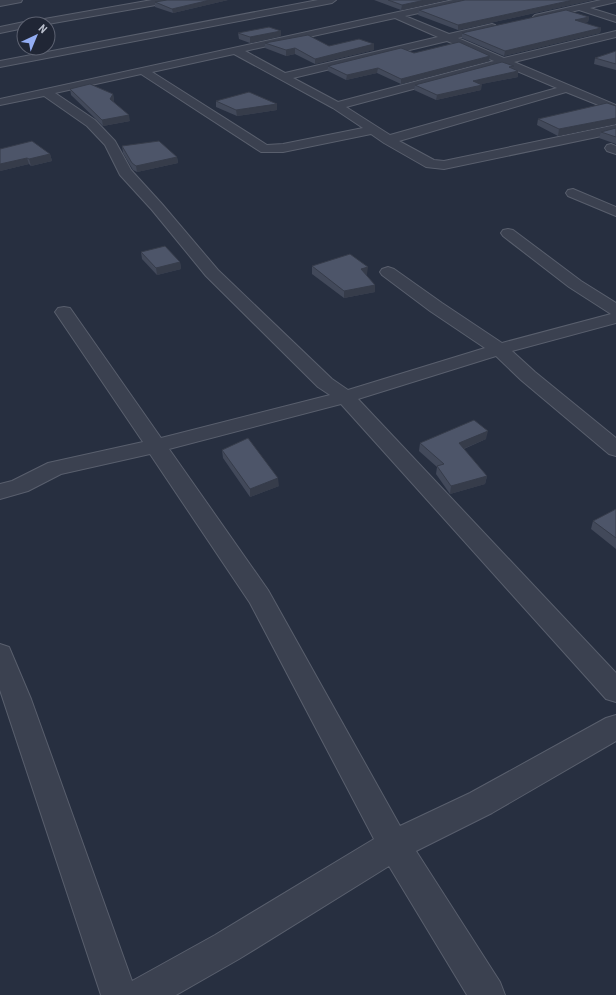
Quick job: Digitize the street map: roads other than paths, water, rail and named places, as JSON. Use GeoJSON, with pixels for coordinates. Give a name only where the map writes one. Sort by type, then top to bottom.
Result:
{"type":"FeatureCollection","features":[{"type":"Feature","properties":{"kind":"street"},"geometry":{"type":"LineString","coordinates":[[1,2],[18,0]]}},
{"type":"Feature","properties":{"kind":"street"},"geometry":{"type":"LineString","coordinates":[[56,20],[168,0]]}},
{"type":"Feature","properties":{"kind":"street"},"geometry":{"type":"LineString","coordinates":[[0,64],[332,0]]}},
{"type":"Feature","properties":{"kind":"street"},"geometry":{"type":"LineString","coordinates":[[0,102],[465,0]]}},
{"type":"Feature","properties":{"kind":"street"},"geometry":{"type":"LineString","coordinates":[[525,20],[613,0]]}},
{"type":"Feature","properties":{"kind":"street"},"geometry":{"type":"LineString","coordinates":[[561,3],[616,19]]}},
{"type":"Feature","properties":{"kind":"street"},"geometry":{"type":"LineString","coordinates":[[396,15],[616,108]]}},
{"type":"Feature","properties":{"kind":"street"},"geometry":{"type":"LineString","coordinates":[[283,77],[502,25]]}},
{"type":"Feature","properties":{"kind":"street"},"geometry":{"type":"LineString","coordinates":[[0,30],[16,27]]}},
{"type":"Feature","properties":{"kind":"street"},"geometry":{"type":"LineString","coordinates":[[337,106],[504,61],[616,34]]}},
{"type":"Feature","properties":{"kind":"street"},"geometry":{"type":"LineString","coordinates":[[235,50],[337,106],[388,140],[431,164],[444,165],[616,129]]}},
{"type":"Feature","properties":{"kind":"street"},"geometry":{"type":"LineString","coordinates":[[143,71],[265,149],[283,148],[373,130]]}},
{"type":"Feature","properties":{"kind":"street"},"geometry":{"type":"LineString","coordinates":[[388,140],[568,88]]}},
{"type":"Feature","properties":{"kind":"street"},"geometry":{"type":"LineString","coordinates":[[46,92],[91,123],[111,144],[125,172],[157,207],[212,273],[325,383],[345,397],[616,691]]}},
{"type":"Feature","properties":{"kind":"street"},"geometry":{"type":"LineString","coordinates":[[573,192],[616,212]]}},
{"type":"Feature","properties":{"kind":"street"},"geometry":{"type":"LineString","coordinates":[[508,233],[575,284],[616,310]]}},
{"type":"Feature","properties":{"kind":"street"},"geometry":{"type":"LineString","coordinates":[[388,272],[436,307],[499,349],[528,376],[616,449]]}},
{"type":"Feature","properties":{"kind":"street"},"geometry":{"type":"LineString","coordinates":[[64,312],[260,597],[394,846],[487,995]]}},
{"type":"Feature","properties":{"kind":"street"},"geometry":{"type":"LineString","coordinates":[[0,492],[20,486],[55,468],[156,446],[345,397],[499,349],[616,318]]}},
{"type":"Feature","properties":{"kind":"street"},"geometry":{"type":"LineString","coordinates":[[0,655],[17,699],[119,995]]}},
{"type":"Feature","properties":{"kind":"street"},"geometry":{"type":"LineString","coordinates":[[141,995],[228,947],[394,846],[481,804],[616,727]]}}]}
